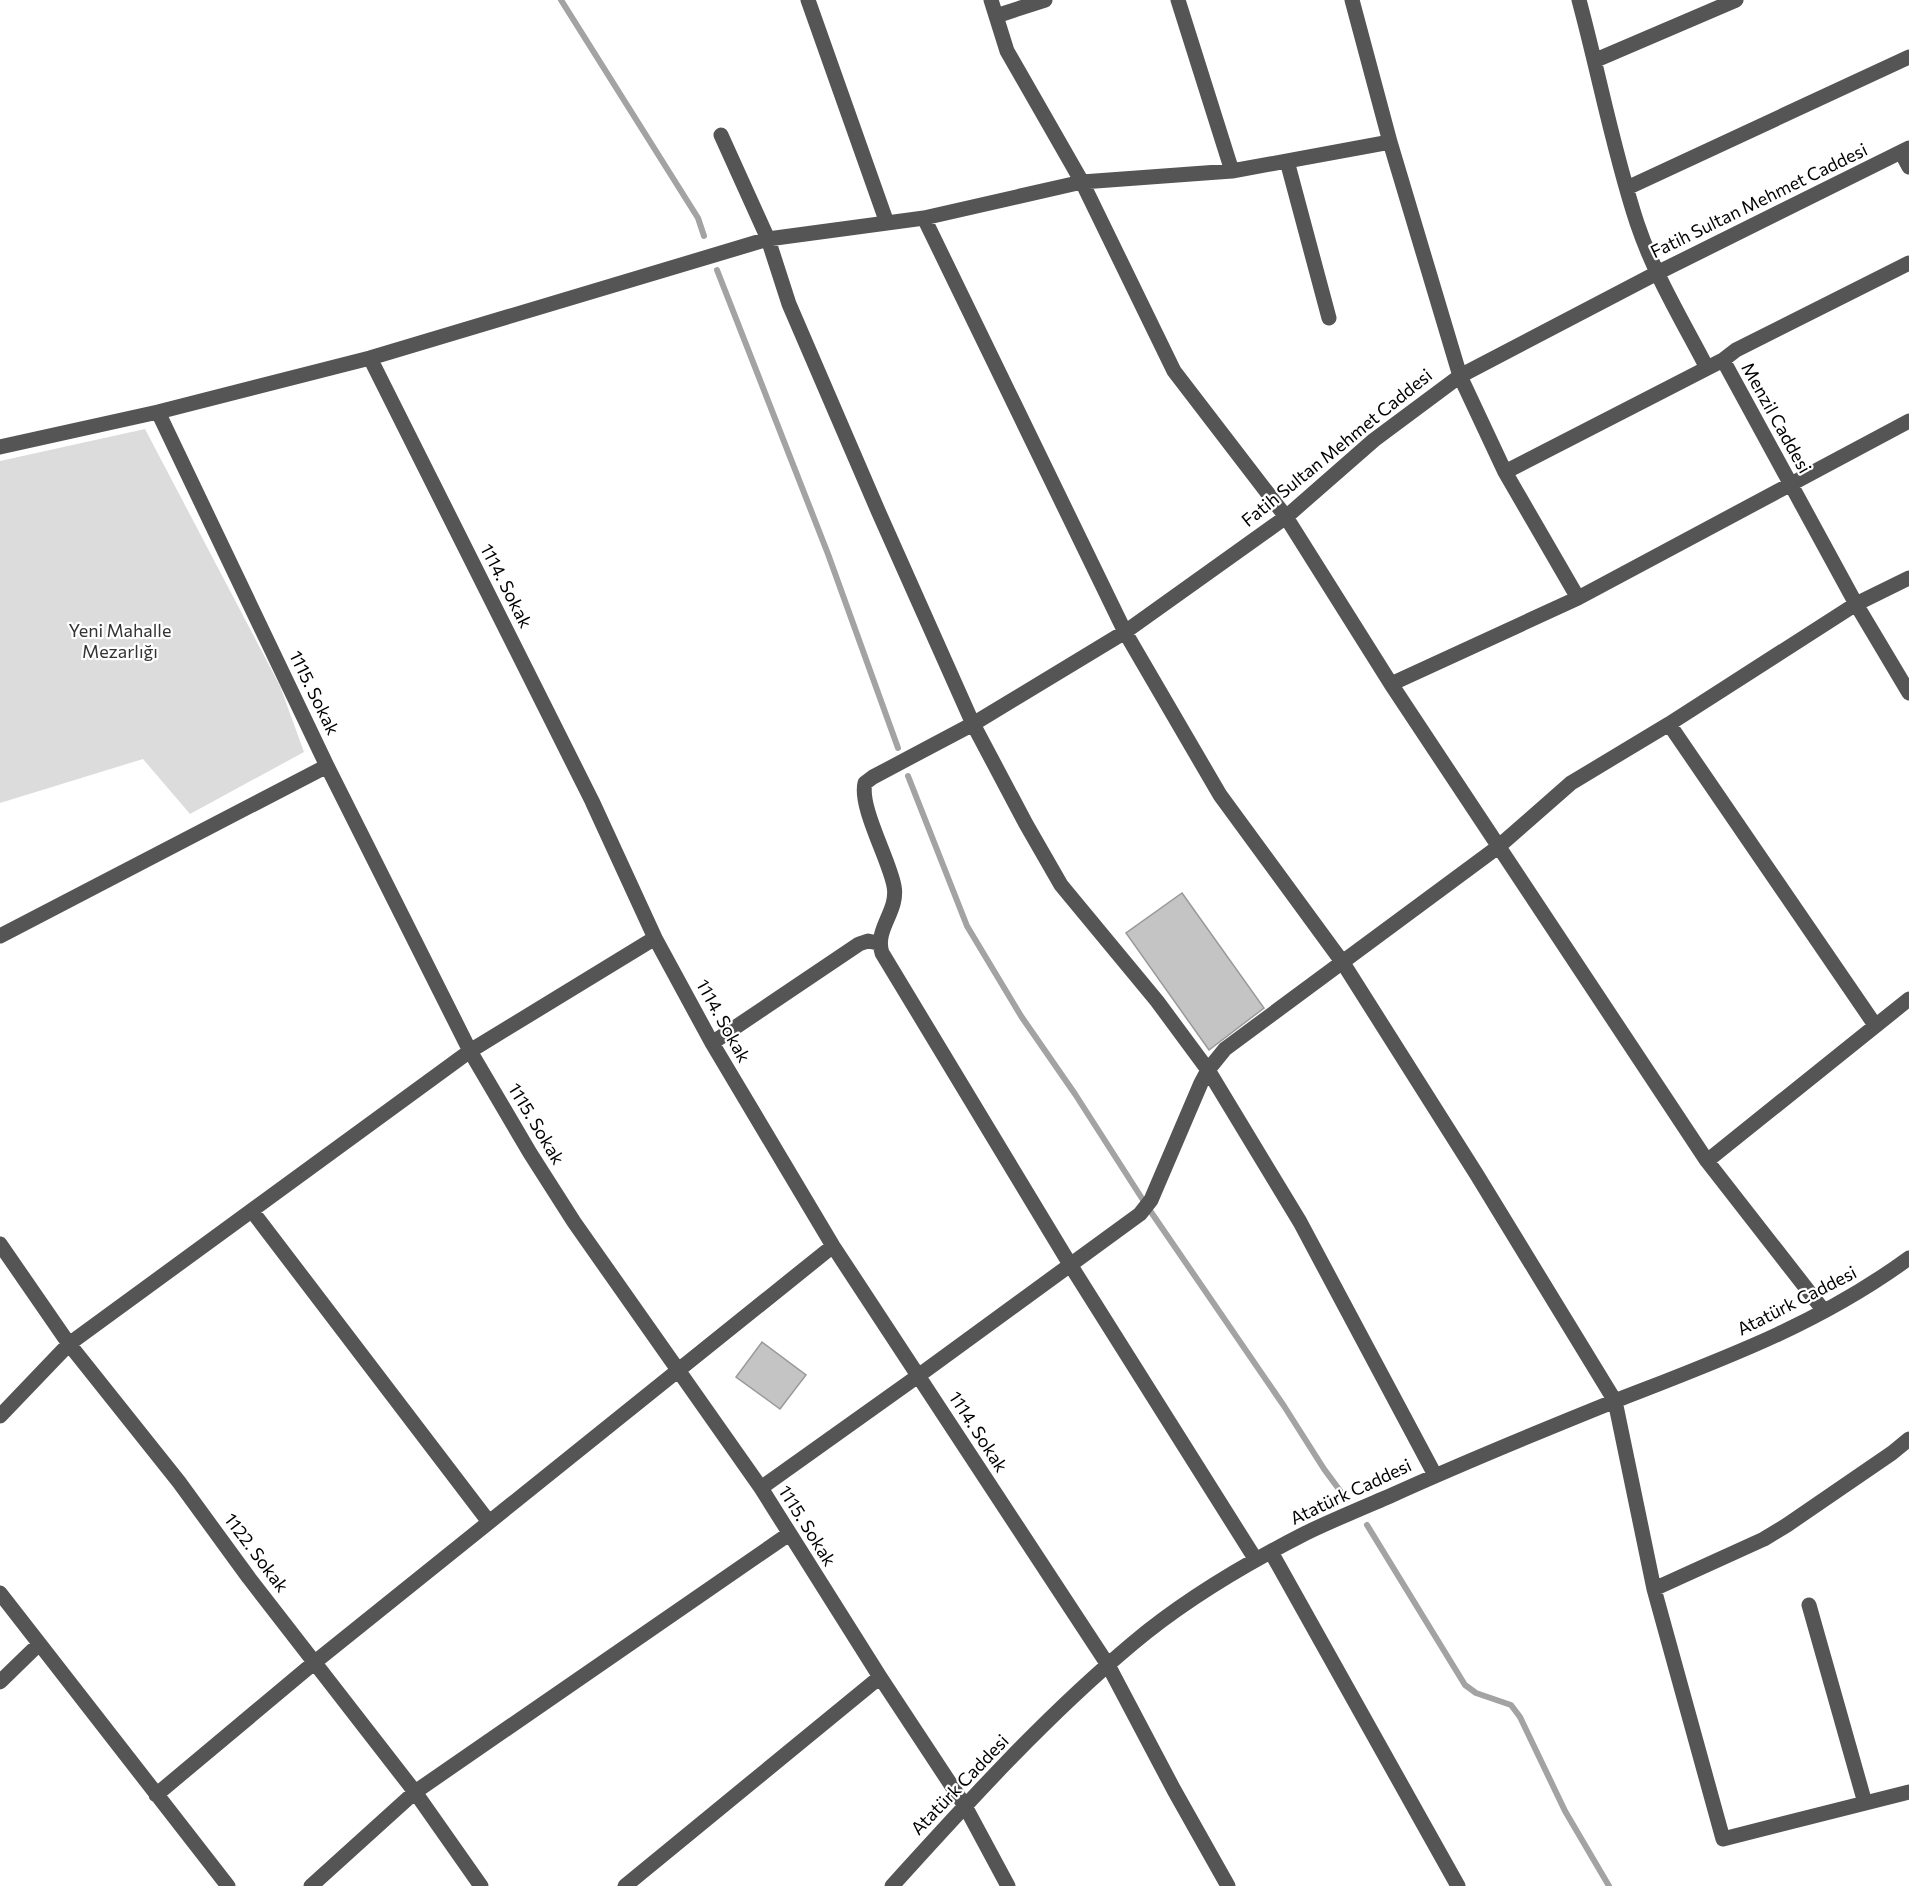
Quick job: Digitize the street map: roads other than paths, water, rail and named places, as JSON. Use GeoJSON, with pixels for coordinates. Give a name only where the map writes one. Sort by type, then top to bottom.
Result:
{"type":"FeatureCollection","features":[{"type":"Feature","properties":{"kind":"street"},"geometry":{"type":"LineString","coordinates":[[808,0],[887,223]]}},
{"type":"Feature","properties":{"kind":"street"},"geometry":{"type":"LineString","coordinates":[[991,0],[1007,51],[1082,182],[1174,371],[1286,517],[1391,684],[1707,1161],[1824,1311]]}},
{"type":"Feature","properties":{"kind":"street"},"geometry":{"type":"LineString","coordinates":[[996,16],[1045,0]]}},
{"type":"Feature","properties":{"kind":"street"},"geometry":{"type":"LineString","coordinates":[[1178,0],[1232,171]]}},
{"type":"Feature","properties":{"kind":"street"},"geometry":{"type":"LineString","coordinates":[[1352,0],[1390,142],[1460,376],[1505,472],[1578,598]]}},
{"type":"Feature","properties":{"kind":"street"},"geometry":{"type":"LineString","coordinates":[[1580,0],[1638,225],[1657,273],[1707,368]]}},
{"type":"Feature","properties":{"kind":"street"},"geometry":{"type":"LineString","coordinates":[[1596,60],[1736,0]]}},
{"type":"Feature","properties":{"kind":"street"},"geometry":{"type":"LineString","coordinates":[[1627,188],[1909,57]]}},
{"type":"Feature","properties":{"kind":"street"},"geometry":{"type":"LineString","coordinates":[[721,135],[768,239],[789,304],[973,724],[1026,824],[1061,885],[1157,1001],[1208,1070],[1300,1222],[1435,1475]]}},
{"type":"Feature","properties":{"kind":"street"},"geometry":{"type":"LineString","coordinates":[[0,447],[159,412],[370,358],[768,239],[924,218],[1082,182],[1232,171],[1390,142]]}},
{"type":"Feature","properties":{"kind":"street"},"geometry":{"type":"LineString","coordinates":[[1905,150],[1909,167]]}},
{"type":"Feature","properties":{"kind":"street","name":"Fatih Sultan Mehmet Caddesi"},"geometry":{"type":"LineString","coordinates":[[879,943],[893,906],[895,890],[891,871],[864,799],[866,783],[873,777],[973,724],[1125,632],[1286,517],[1374,440],[1460,376],[1657,273],[1905,150]]}},
{"type":"Feature","properties":{"kind":"street"},"geometry":{"type":"LineString","coordinates":[[1287,161],[1329,318]]}},
{"type":"Feature","properties":{"kind":"street"},"geometry":{"type":"LineString","coordinates":[[924,218],[1125,632],[1220,795],[1343,963],[1471,1165],[1615,1401],[1654,1589],[1723,1839],[1909,1792]]}},
{"type":"Feature","properties":{"kind":"street"},"geometry":{"type":"LineString","coordinates":[[1723,360],[1736,350],[1909,263]]}},
{"type":"Feature","properties":{"kind":"street","name":"1114. Sokak"},"geometry":{"type":"LineString","coordinates":[[370,358],[592,801],[655,938],[712,1043],[833,1246],[1108,1665],[1228,1886]]}},
{"type":"Feature","properties":{"kind":"street","name":"Menzil Caddesi"},"geometry":{"type":"LineString","coordinates":[[1505,472],[1723,360],[1856,604],[1909,693]]}},
{"type":"Feature","properties":{"kind":"street","name":"1115. Sokak"},"geometry":{"type":"LineString","coordinates":[[159,412],[327,766],[470,1051],[574,1222],[760,1488],[965,1806],[1008,1886]]}},
{"type":"Feature","properties":{"kind":"street"},"geometry":{"type":"LineString","coordinates":[[1391,684],[1578,598],[1909,421]]}},
{"type":"Feature","properties":{"kind":"street"},"geometry":{"type":"LineString","coordinates":[[760,1488],[1071,1266],[1144,1210],[1151,1200],[1208,1070],[1225,1049],[1498,847],[1571,783],[1669,724],[1856,604],[1909,578]]}},
{"type":"Feature","properties":{"kind":"street"},"geometry":{"type":"LineString","coordinates":[[1669,724],[1875,1025]]}},
{"type":"Feature","properties":{"kind":"street"},"geometry":{"type":"LineString","coordinates":[[0,936],[327,766]]}},
{"type":"Feature","properties":{"kind":"street"},"geometry":{"type":"LineString","coordinates":[[0,1416],[69,1344],[470,1051],[655,938]]}},
{"type":"Feature","properties":{"kind":"street"},"geometry":{"type":"LineString","coordinates":[[712,1043],[859,944],[868,941],[879,943],[886,961],[1071,1266],[1256,1560]]}},
{"type":"Feature","properties":{"kind":"street"},"geometry":{"type":"LineString","coordinates":[[1707,1161],[1909,999]]}},
{"type":"Feature","properties":{"kind":"street"},"geometry":{"type":"LineString","coordinates":[[252,1211],[489,1522]]}},
{"type":"Feature","properties":{"kind":"street","name":"1122. Sokak"},"geometry":{"type":"LineString","coordinates":[[0,1244],[69,1344],[178,1482],[249,1578],[414,1791],[481,1886]]}},
{"type":"Feature","properties":{"kind":"street"},"geometry":{"type":"LineString","coordinates":[[156,1795],[315,1662],[833,1246]]}},
{"type":"Feature","properties":{"kind":"street","name":"Atatürk Caddesi"},"geometry":{"type":"LineString","coordinates":[[892,1886],[965,1806],[1069,1700],[1108,1665],[1182,1606],[1256,1560],[1308,1532],[1435,1475],[1732,1356],[1824,1311],[1877,1281],[1909,1258]]}},
{"type":"Feature","properties":{"kind":"street"},"geometry":{"type":"LineString","coordinates":[[1654,1589],[1764,1539],[1909,1439]]}},
{"type":"Feature","properties":{"kind":"street"},"geometry":{"type":"LineString","coordinates":[[311,1886],[414,1791],[789,1534]]}},
{"type":"Feature","properties":{"kind":"street"},"geometry":{"type":"LineString","coordinates":[[1271,1552],[1458,1886]]}},
{"type":"Feature","properties":{"kind":"street"},"geometry":{"type":"LineString","coordinates":[[0,1593],[228,1886]]}},
{"type":"Feature","properties":{"kind":"street"},"geometry":{"type":"LineString","coordinates":[[1809,1605],[1865,1803]]}},
{"type":"Feature","properties":{"kind":"street"},"geometry":{"type":"LineString","coordinates":[[0,1682],[39,1644]]}},
{"type":"Feature","properties":{"kind":"street"},"geometry":{"type":"LineString","coordinates":[[625,1886],[880,1677]]}},
{"type":"Feature","properties":{"kind":"waterway"},"geometry":{"type":"LineString","coordinates":[[561,0],[698,218],[704,236]]}},
{"type":"Feature","properties":{"kind":"waterway"},"geometry":{"type":"LineString","coordinates":[[717,270],[828,554],[898,748]]}},
{"type":"Feature","properties":{"kind":"waterway"},"geometry":{"type":"LineString","coordinates":[[908,776],[967,926],[1021,1016],[1075,1094],[1143,1200]]}},
{"type":"Feature","properties":{"kind":"waterway"},"geometry":{"type":"LineString","coordinates":[[1151,1212],[1344,1496]]}},
{"type":"Feature","properties":{"kind":"waterway"},"geometry":{"type":"LineString","coordinates":[[1367,1525],[1465,1685],[1476,1693],[1511,1705],[1520,1717],[1565,1811],[1609,1886]]}},
{"type":"Feature","properties":{"kind":"park label","name":"Yeni Mahalle Mezarlığı"},"geometry":{"type":"Point","coordinates":[120,641]}}]}
